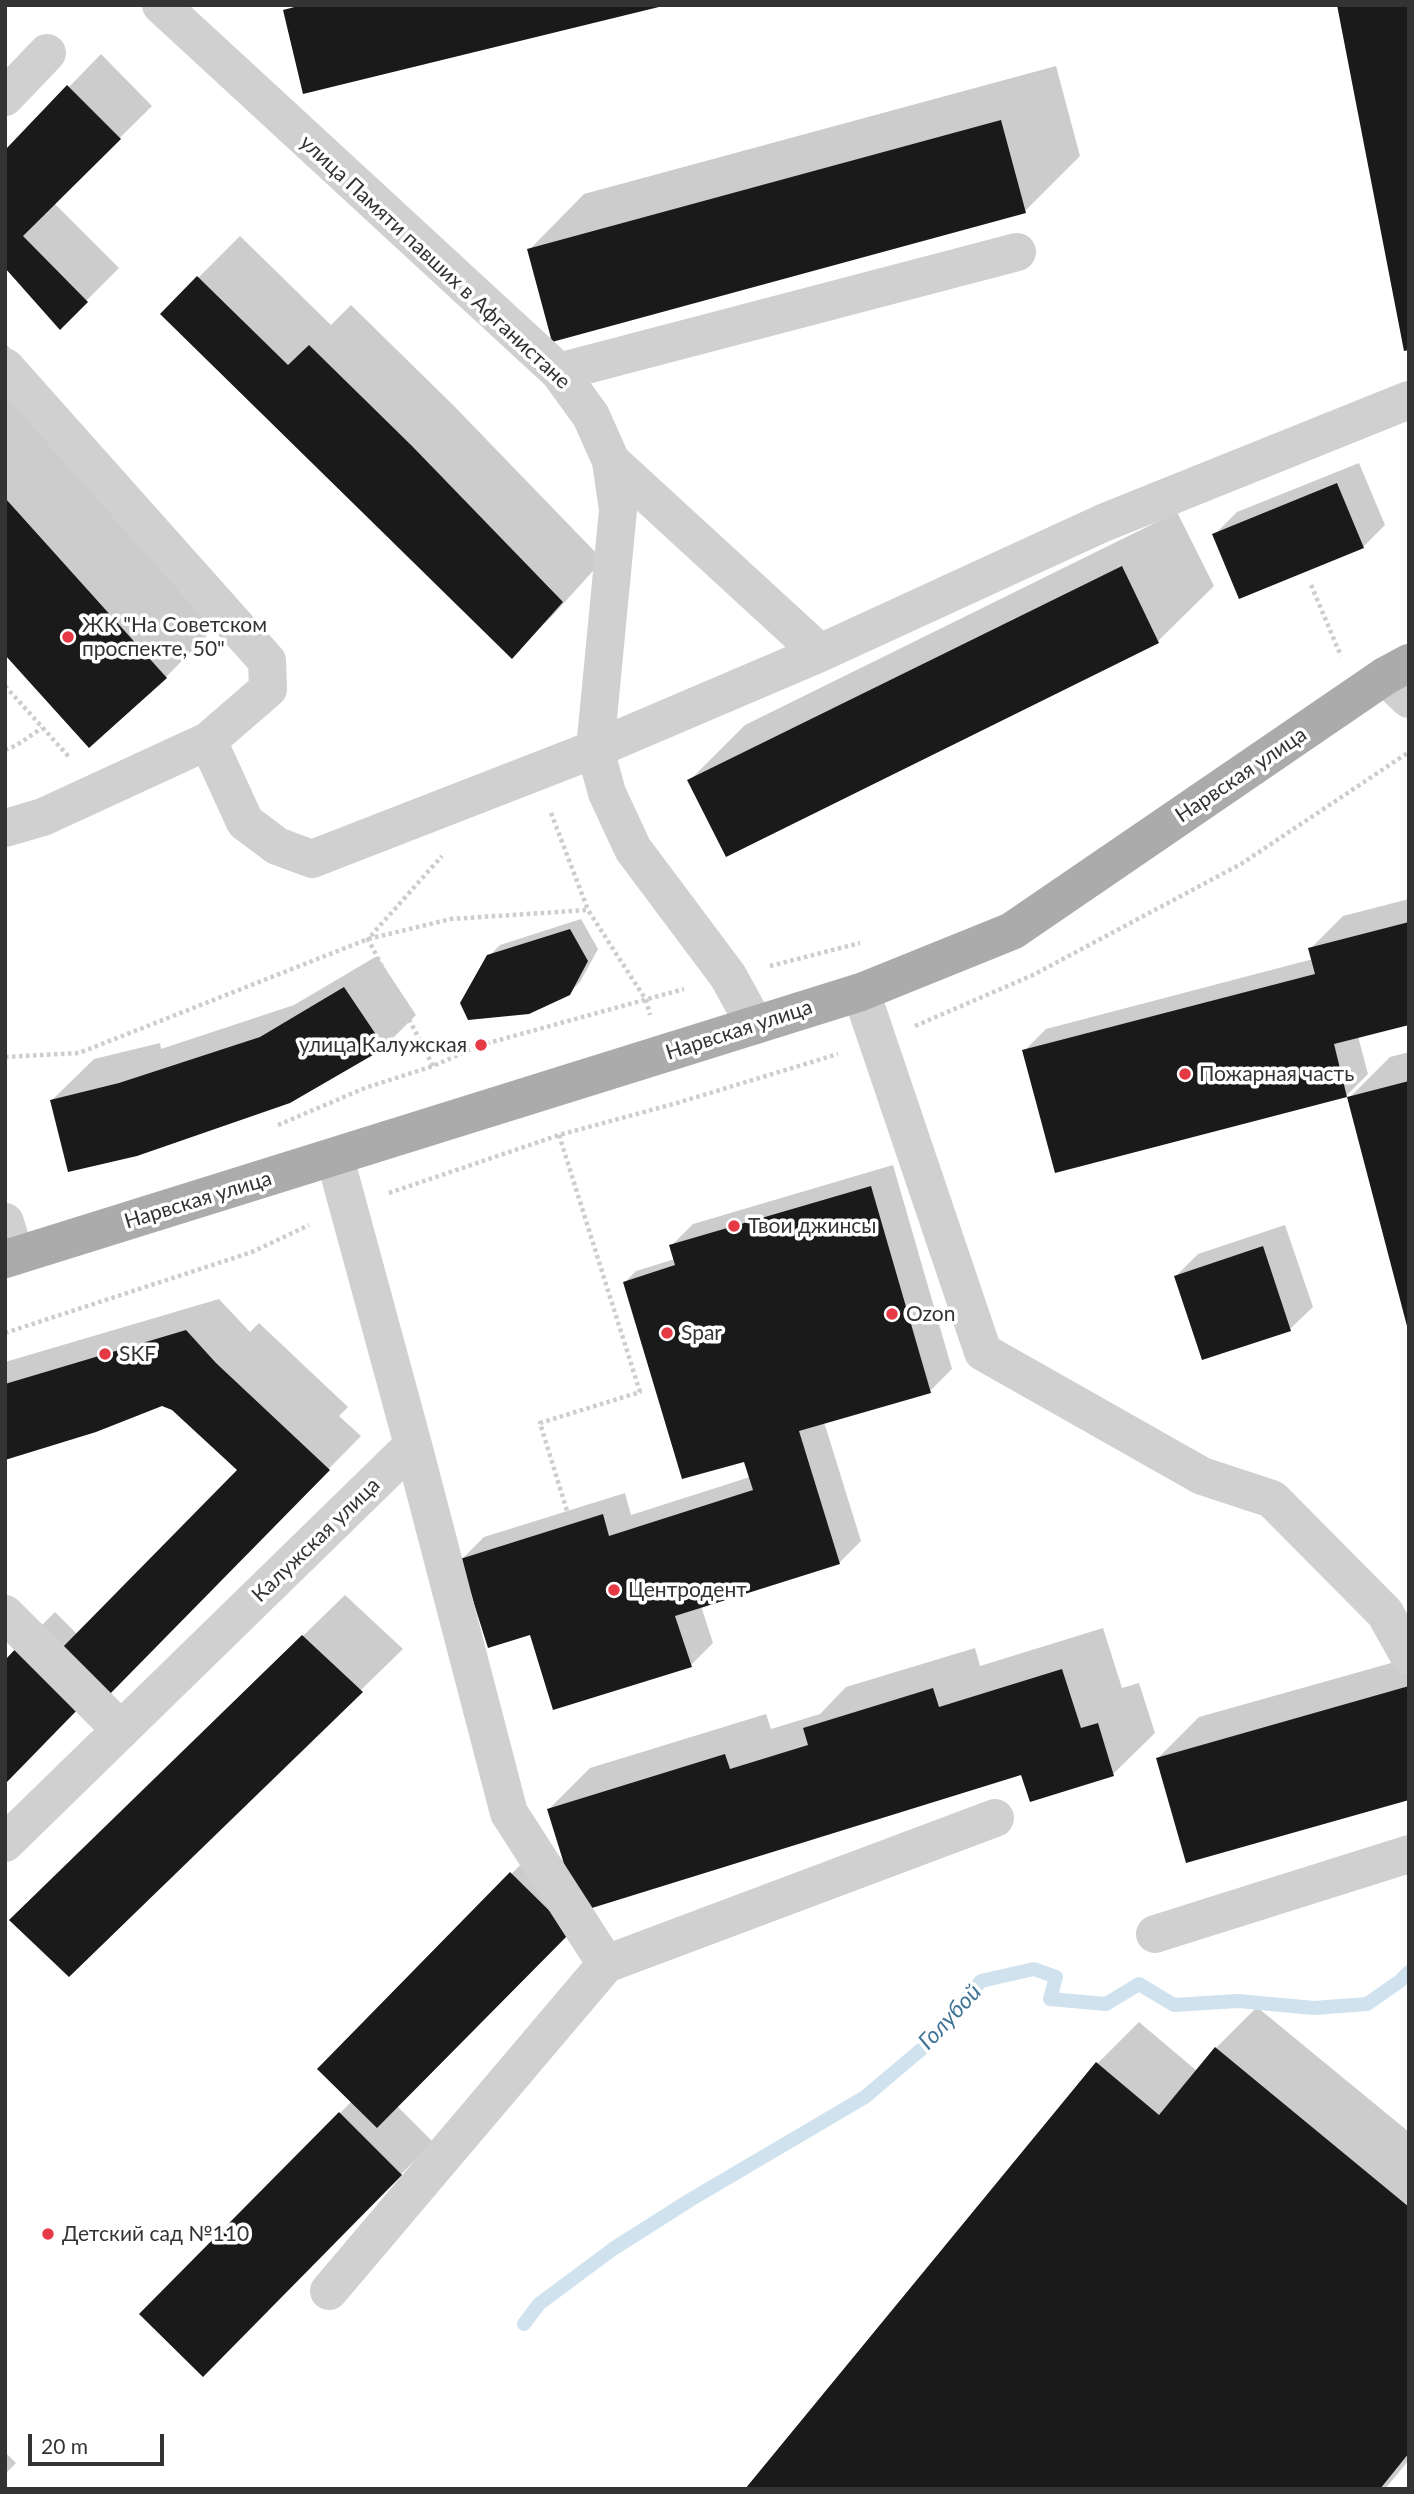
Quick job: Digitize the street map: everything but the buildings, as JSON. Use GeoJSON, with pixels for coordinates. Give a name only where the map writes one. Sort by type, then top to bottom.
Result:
{"type":"FeatureCollection","features":[{"type":"Feature","properties":{"kind":"main road","name":"Нарвская улица"},"geometry":{"type":"LineString","coordinates":[[8,1246],[335,1158],[862,992],[1012,931],[1401,679]]}},
{"type":"Feature","properties":{"kind":"street","name":"улица Памяти павших в Афганистане"},"geometry":{"type":"LineString","coordinates":[[161,5],[559,372],[591,416],[611,461],[618,510],[595,749],[607,793],[633,849],[729,976],[755,1025]]}},
{"type":"Feature","properties":{"kind":"street"},"geometry":{"type":"LineString","coordinates":[[5,97],[47,53]]}},
{"type":"Feature","properties":{"kind":"street"},"geometry":{"type":"LineString","coordinates":[[559,372],[1017,253]]}},
{"type":"Feature","properties":{"kind":"street"},"geometry":{"type":"LineString","coordinates":[[5,368],[267,661],[268,689],[208,741],[43,817],[5,828]]}},
{"type":"Feature","properties":{"kind":"street"},"geometry":{"type":"LineString","coordinates":[[208,741],[245,822],[277,846],[312,859],[595,749],[820,653],[1103,523],[1409,400]]}},
{"type":"Feature","properties":{"kind":"street"},"geometry":{"type":"LineString","coordinates":[[611,461],[820,653]]}},
{"type":"Feature","properties":{"kind":"street"},"geometry":{"type":"LineString","coordinates":[[862,992],[983,1352],[1202,1476],[1272,1499],[1385,1613],[1409,1656]]}},
{"type":"Feature","properties":{"kind":"street"},"geometry":{"type":"LineString","coordinates":[[335,1158],[414,1445],[509,1813],[606,1964]]}},
{"type":"Feature","properties":{"kind":"street","name":"Калужская улица"},"geometry":{"type":"LineString","coordinates":[[5,1843],[414,1445]]}},
{"type":"Feature","properties":{"kind":"street"},"geometry":{"type":"LineString","coordinates":[[5,1614],[121,1730]]}},
{"type":"Feature","properties":{"kind":"street"},"geometry":{"type":"LineString","coordinates":[[329,2291],[606,1964],[995,1818]]}},
{"type":"Feature","properties":{"kind":"street"},"geometry":{"type":"LineString","coordinates":[[1155,1934],[1409,1854]]}},
{"type":"Feature","properties":{"kind":"path"},"geometry":{"type":"LineString","coordinates":[[1311,584],[1344,663]]}},
{"type":"Feature","properties":{"kind":"path"},"geometry":{"type":"LineString","coordinates":[[5,686],[72,760]]}},
{"type":"Feature","properties":{"kind":"path"},"geometry":{"type":"LineString","coordinates":[[5,750],[43,728]]}},
{"type":"Feature","properties":{"kind":"path"},"geometry":{"type":"LineString","coordinates":[[547,803],[588,910],[646,1000]]}},
{"type":"Feature","properties":{"kind":"path"},"geometry":{"type":"LineString","coordinates":[[5,1056],[79,1054],[368,939],[451,919],[588,910]]}},
{"type":"Feature","properties":{"kind":"path"},"geometry":{"type":"LineString","coordinates":[[368,939],[433,1066]]}},
{"type":"Feature","properties":{"kind":"path"},"geometry":{"type":"LineString","coordinates":[[559,1135],[640,1392],[540,1423],[571,1524]]}},
{"type":"Feature","properties":{"kind":"waterway","name":"Голубой"},"geometry":{"type":"LineString","coordinates":[[524,2324],[539,2304],[613,2249],[690,2200],[865,2097],[930,2042],[981,1981],[1034,1969],[1056,1977],[1050,1999],[1106,2004],[1139,1984],[1174,2005],[1238,2001],[1314,2008],[1367,2004],[1409,1972]]}},
{"type":"Feature","properties":{"kind":"place","name":"ЖК \"На Советском проспекте, 50\""},"geometry":{"type":"Point","coordinates":[68,637]}},
{"type":"Feature","properties":{"kind":"place","name":"улица Калужская"},"geometry":{"type":"Point","coordinates":[481,1045]}},
{"type":"Feature","properties":{"kind":"place","name":"Пожарная часть"},"geometry":{"type":"Point","coordinates":[1185,1074]}},
{"type":"Feature","properties":{"kind":"place","name":"Твои джинсы"},"geometry":{"type":"Point","coordinates":[734,1226]}},
{"type":"Feature","properties":{"kind":"place","name":"Ozon"},"geometry":{"type":"Point","coordinates":[892,1314]}},
{"type":"Feature","properties":{"kind":"place","name":"Spar"},"geometry":{"type":"Point","coordinates":[667,1333]}},
{"type":"Feature","properties":{"kind":"place","name":"SKF"},"geometry":{"type":"Point","coordinates":[105,1354]}},
{"type":"Feature","properties":{"kind":"place","name":"Центродент"},"geometry":{"type":"Point","coordinates":[614,1590]}},
{"type":"Feature","properties":{"kind":"place","name":"Детский сад №110"},"geometry":{"type":"Point","coordinates":[48,2234]}}]}
